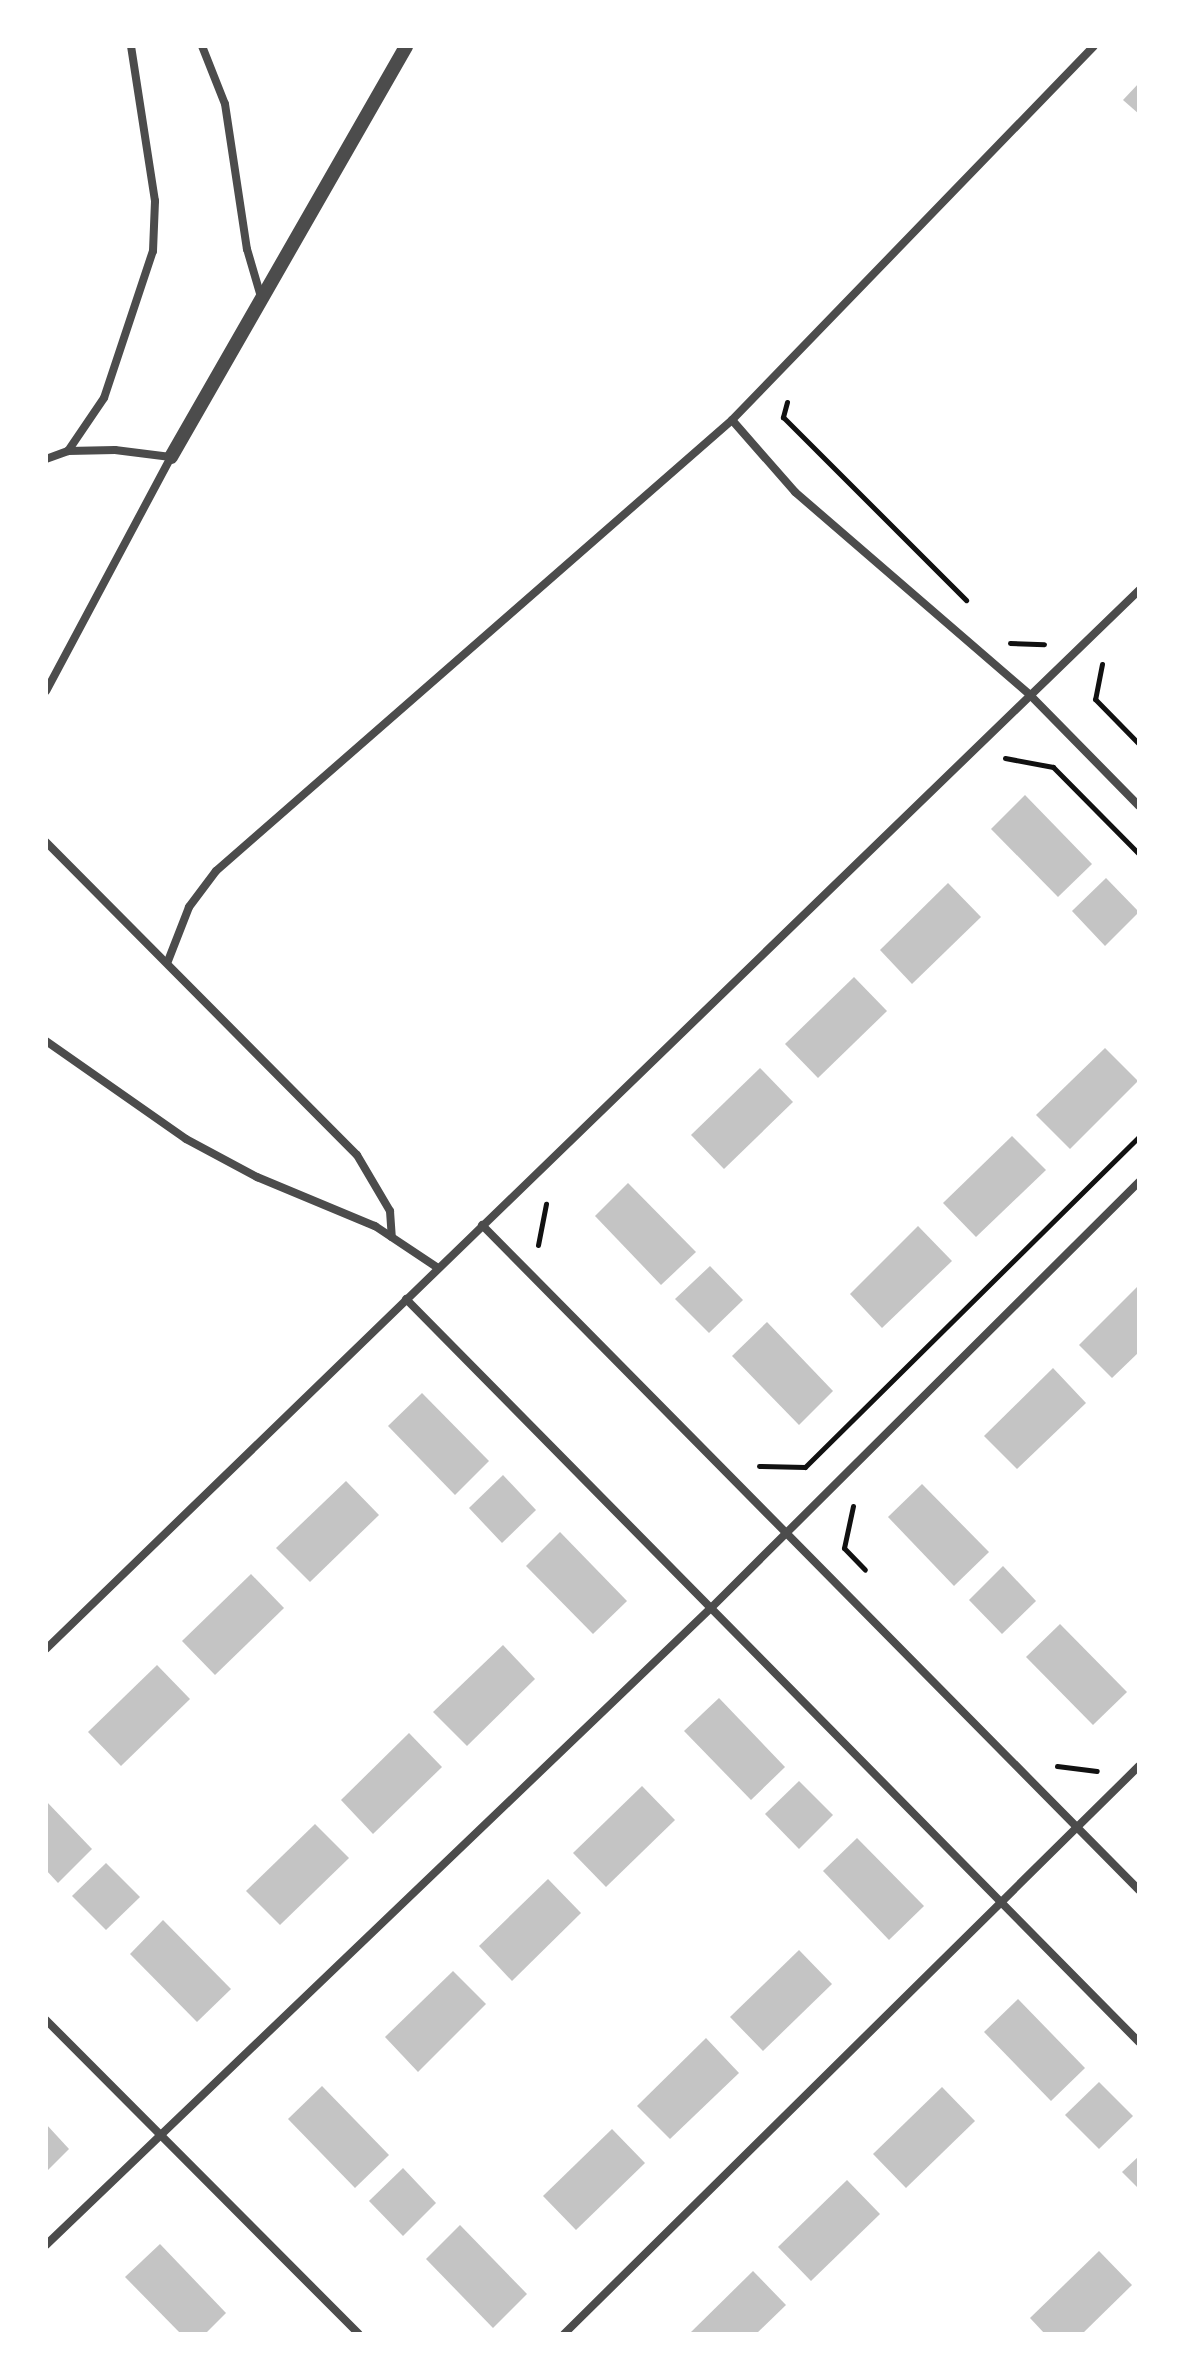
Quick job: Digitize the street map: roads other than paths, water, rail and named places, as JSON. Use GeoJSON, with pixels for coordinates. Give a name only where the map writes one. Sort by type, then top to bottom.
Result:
{"type":"FeatureCollection","features":[{"type":"Feature","properties":{"kind":"street"},"geometry":{"type":"LineString","coordinates":[[68,451],[104,398],[153,251],[155,201],[131,46]]}},
{"type":"Feature","properties":{"kind":"street"},"geometry":{"type":"LineString","coordinates":[[202,46],[225,104],[244,235],[262,297]]}},
{"type":"Feature","properties":{"kind":"street"},"geometry":{"type":"LineString","coordinates":[[46,691],[171,457],[406,46]]}},
{"type":"Feature","properties":{"kind":"street"},"geometry":{"type":"LineString","coordinates":[[168,961],[189,907],[216,871],[732,420],[1094,46]]}},
{"type":"Feature","properties":{"kind":"street"},"geometry":{"type":"LineString","coordinates":[[732,420],[795,492],[1031,696],[1139,806]]}},
{"type":"Feature","properties":{"kind":"street"},"geometry":{"type":"LineString","coordinates":[[46,459],[68,451],[171,457]]}},
{"type":"Feature","properties":{"kind":"street"},"geometry":{"type":"LineString","coordinates":[[46,1649],[1139,590]]}},
{"type":"Feature","properties":{"kind":"street"},"geometry":{"type":"LineString","coordinates":[[46,842],[168,961],[357,1155],[390,1211],[392,1237]]}},
{"type":"Feature","properties":{"kind":"street"},"geometry":{"type":"LineString","coordinates":[[46,1041],[186,1139],[392,1237],[438,1268]]}},
{"type":"Feature","properties":{"kind":"street"},"geometry":{"type":"LineString","coordinates":[[46,2245],[712,1607],[1139,1182]]}},
{"type":"Feature","properties":{"kind":"street"},"geometry":{"type":"LineString","coordinates":[[482,1225],[1139,1890]]}},
{"type":"Feature","properties":{"kind":"street"},"geometry":{"type":"LineString","coordinates":[[406,1299],[1139,2042]]}},
{"type":"Feature","properties":{"kind":"street"},"geometry":{"type":"LineString","coordinates":[[564,2334],[1004,1903],[1139,1766]]}},
{"type":"Feature","properties":{"kind":"street"},"geometry":{"type":"LineString","coordinates":[[46,2020],[359,2334]]}}]}
